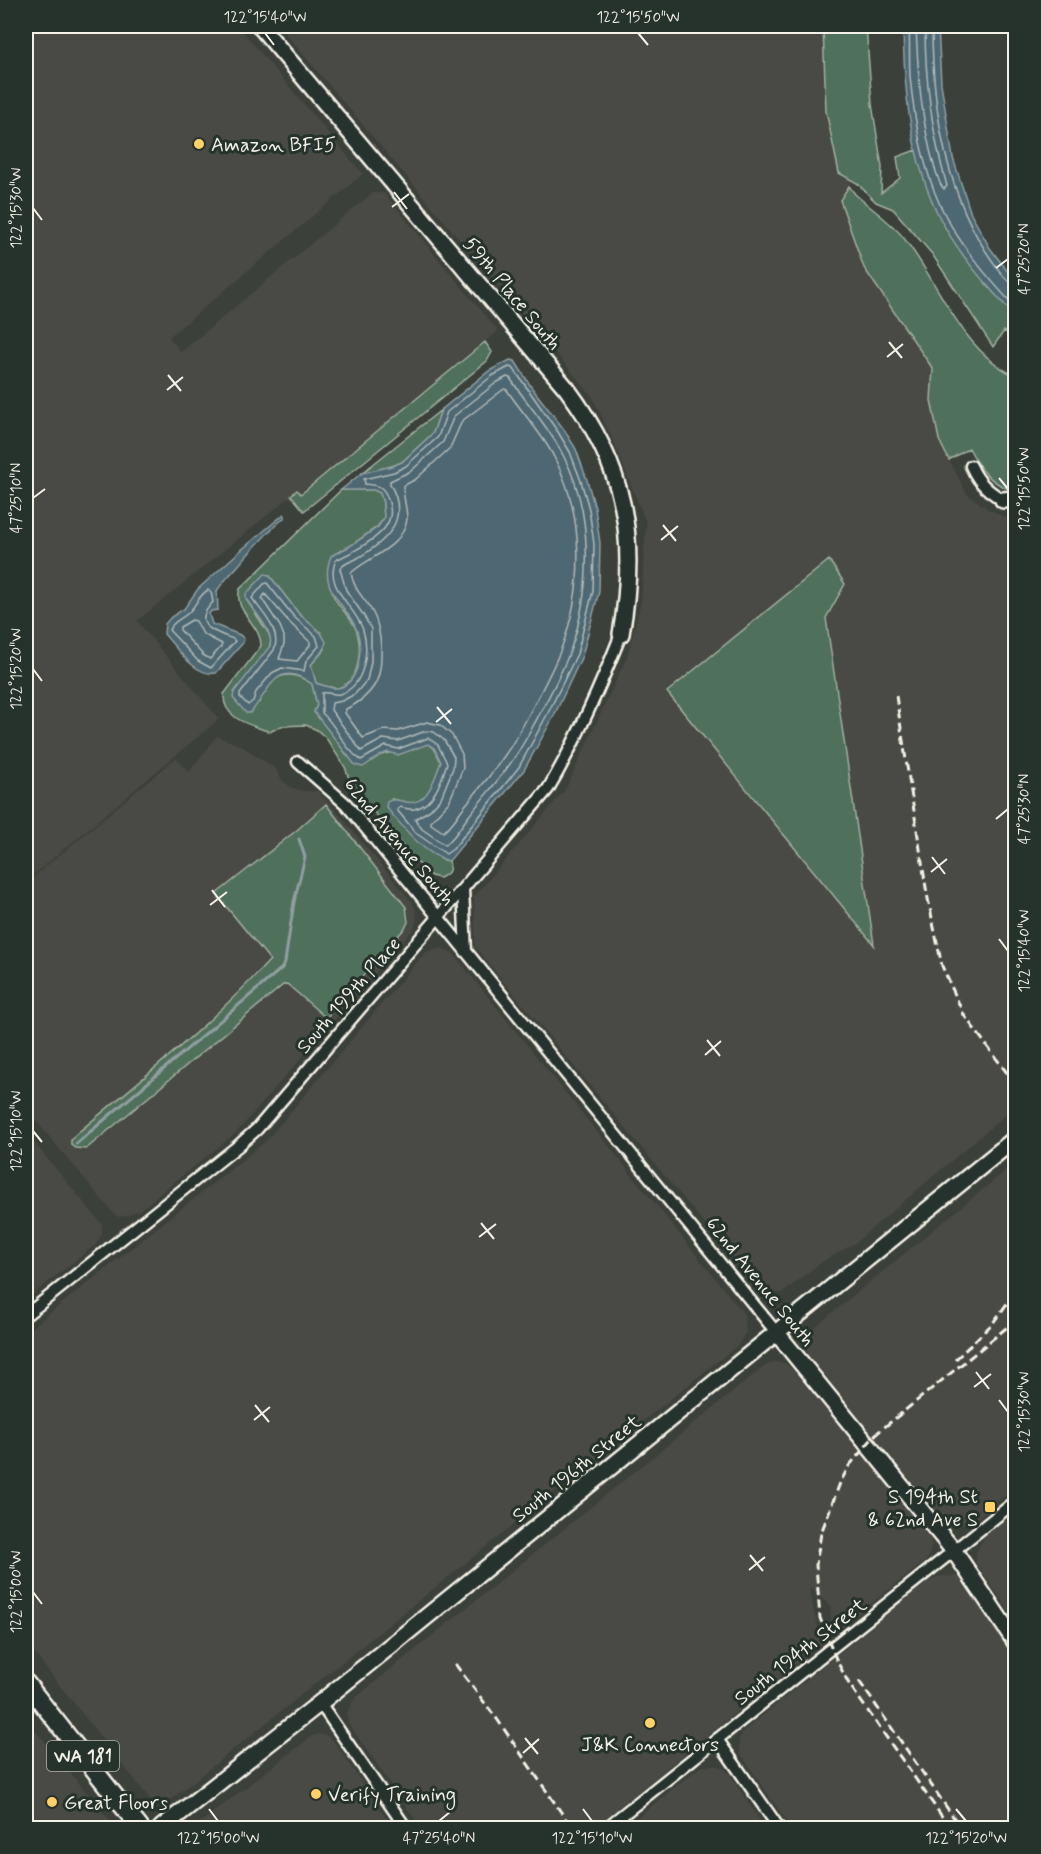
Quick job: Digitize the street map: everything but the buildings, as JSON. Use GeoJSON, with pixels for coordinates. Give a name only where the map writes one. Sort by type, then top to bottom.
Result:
{"type":"FeatureCollection","features":[{"type":"Feature","properties":{"kind":"main road","name":"WA 181"},"geometry":{"type":"LineString","coordinates":[[26,1683],[140,1828]]}},
{"type":"Feature","properties":{"kind":"street","name":"59th Place South"},"geometry":{"type":"LineString","coordinates":[[260,26],[567,389],[587,416],[619,486],[626,522],[629,554],[626,604],[621,634]]}},
{"type":"Feature","properties":{"kind":"street"},"geometry":{"type":"LineString","coordinates":[[970,466],[983,487],[1011,502]]}},
{"type":"Feature","properties":{"kind":"street","name":"South 199th Place"},"geometry":{"type":"LineString","coordinates":[[26,1314],[257,1129],[548,789],[598,692],[621,634]]}},
{"type":"Feature","properties":{"kind":"street","name":"62nd Avenue South"},"geometry":{"type":"LineString","coordinates":[[298,762],[346,804],[954,1551],[1016,1643]]}},
{"type":"Feature","properties":{"kind":"street","name":"62nd Avenue South"},"geometry":{"type":"LineString","coordinates":[[463,889],[466,953]]}},
{"type":"Feature","properties":{"kind":"street","name":"South 196th Street"},"geometry":{"type":"LineString","coordinates":[[162,1828],[320,1703],[1016,1138]]}},
{"type":"Feature","properties":{"kind":"street","name":"South 194th Street"},"geometry":{"type":"LineString","coordinates":[[606,1828],[1016,1501]]}},
{"type":"Feature","properties":{"kind":"street"},"geometry":{"type":"LineString","coordinates":[[320,1703],[406,1828]]}},
{"type":"Feature","properties":{"kind":"street"},"geometry":{"type":"LineString","coordinates":[[717,1739],[779,1828]]}},
{"type":"Feature","properties":{"kind":"shaded area"},"geometry":{"type":"Polygon","coordinates":[[[26,26],[238,26],[363,174],[169,337],[181,352],[372,193],[384,193],[498,331],[300,494],[297,491],[137,621],[219,719],[26,881],[26,26]]]}},
{"type":"Feature","properties":{"kind":"shaded area"},"geometry":{"type":"Polygon","coordinates":[[[279,26],[825,26],[851,183],[840,200],[864,268],[933,369],[931,400],[939,440],[967,494],[988,509],[1015,522],[1016,1104],[855,1243],[820,1263],[783,1293],[774,1293],[757,1287],[475,947],[474,897],[565,790],[627,657],[641,602],[646,523],[615,445],[592,396],[279,26]],[[845,584],[668,692],[873,944],[826,618],[845,584]]]}},
{"type":"Feature","properties":{"kind":"shaded area"},"geometry":{"type":"Polygon","coordinates":[[[217,736],[242,746],[276,769],[282,780],[292,788],[317,791],[413,903],[417,920],[414,929],[236,1133],[137,1212],[119,1217],[26,1109],[26,883],[176,758],[189,772],[217,736]]]}},
{"type":"Feature","properties":{"kind":"shaded area"},"geometry":{"type":"Polygon","coordinates":[[[441,948],[453,953],[744,1314],[746,1332],[738,1345],[169,1801],[163,1804],[153,1803],[26,1643],[26,1332],[266,1141],[421,957],[426,952],[441,948]]]}},
{"type":"Feature","properties":{"kind":"shaded area"},"geometry":{"type":"Polygon","coordinates":[[[26,1133],[102,1224],[102,1235],[95,1245],[26,1300],[26,1133]]]}},
{"type":"Feature","properties":{"kind":"shaded area"},"geometry":{"type":"Polygon","coordinates":[[[1015,1163],[1015,1488],[967,1524],[949,1524],[943,1520],[809,1356],[803,1341],[810,1331],[1015,1163]]]}},
{"type":"Feature","properties":{"kind":"shaded area"},"geometry":{"type":"Polygon","coordinates":[[[774,1362],[785,1363],[792,1369],[927,1531],[932,1545],[927,1560],[834,1633],[831,1607],[810,1587],[814,1613],[823,1642],[593,1828],[421,1828],[348,1723],[347,1713],[354,1699],[765,1366],[774,1362]]]}},
{"type":"Feature","properties":{"kind":"shaded area"},"geometry":{"type":"Polygon","coordinates":[[[1015,1511],[1015,1620],[976,1563],[976,1552],[985,1536],[1015,1511]]]}},
{"type":"Feature","properties":{"kind":"shaded area"},"geometry":{"type":"Polygon","coordinates":[[[949,1575],[959,1577],[1015,1659],[1015,1828],[791,1828],[740,1753],[739,1739],[745,1730],[925,1583],[949,1575]]]}},
{"type":"Feature","properties":{"kind":"shaded area"},"geometry":{"type":"Polygon","coordinates":[[[26,1719],[111,1822],[115,1828],[26,1828],[26,1719]]]}},
{"type":"Feature","properties":{"kind":"shaded area"},"geometry":{"type":"Polygon","coordinates":[[[318,1734],[333,1740],[393,1828],[193,1828],[312,1736],[318,1734]]]}},
{"type":"Feature","properties":{"kind":"shaded area"},"geometry":{"type":"Polygon","coordinates":[[[713,1765],[720,1766],[728,1772],[765,1828],[624,1828],[695,1771],[713,1765]]]}},
{"type":"Feature","properties":{"kind":"green space"},"geometry":{"type":"Polygon","coordinates":[[[823,26],[866,26],[872,104],[882,167],[881,193],[900,178],[897,157],[916,150],[932,200],[951,237],[1015,316],[1015,338],[1004,331],[993,347],[932,254],[893,209],[876,202],[857,183],[839,173],[826,111],[823,26]]]}},
{"type":"Feature","properties":{"kind":"green space"},"geometry":{"type":"Polygon","coordinates":[[[849,186],[903,237],[952,314],[979,349],[996,364],[1015,376],[1015,491],[999,485],[987,475],[969,448],[949,460],[939,440],[931,400],[933,369],[864,268],[840,200],[849,186]]]}},
{"type":"Feature","properties":{"kind":"green space"},"geometry":{"type":"Polygon","coordinates":[[[485,342],[492,352],[487,361],[304,511],[291,495],[297,490],[301,494],[485,342]]]}},
{"type":"Feature","properties":{"kind":"green space"},"geometry":{"type":"Polygon","coordinates":[[[441,410],[433,433],[402,462],[362,473],[441,410]]]}},
{"type":"Feature","properties":{"kind":"green space"},"geometry":{"type":"Polygon","coordinates":[[[341,490],[374,490],[380,493],[383,503],[384,518],[378,526],[331,556],[333,593],[337,602],[353,622],[359,639],[359,656],[355,673],[351,680],[338,688],[316,683],[311,665],[325,649],[321,633],[299,614],[269,575],[246,599],[271,640],[259,703],[273,680],[287,675],[295,676],[312,684],[317,705],[314,712],[348,757],[381,755],[428,744],[434,748],[441,762],[434,781],[423,799],[406,803],[392,799],[441,859],[449,861],[449,871],[440,878],[431,876],[412,857],[351,785],[345,767],[326,738],[317,730],[306,725],[281,726],[270,732],[239,720],[228,710],[225,703],[224,694],[261,646],[257,631],[240,604],[240,589],[341,490]]]}},
{"type":"Feature","properties":{"kind":"green space"},"geometry":{"type":"Polygon","coordinates":[[[829,560],[845,584],[826,618],[874,945],[667,692],[829,560]]]}},
{"type":"Feature","properties":{"kind":"green space"},"geometry":{"type":"Polygon","coordinates":[[[326,804],[406,907],[408,922],[405,928],[326,1018],[287,984],[283,985],[86,1149],[75,1148],[71,1145],[71,1140],[75,1135],[200,1029],[270,960],[216,894],[326,804]]]}},
{"type":"Feature","properties":{"kind":"water"},"geometry":{"type":"Polygon","coordinates":[[[903,26],[938,26],[941,83],[953,158],[971,214],[990,248],[1015,281],[1015,316],[960,250],[934,206],[919,162],[909,117],[903,26]]]}},
{"type":"Feature","properties":{"kind":"water"},"geometry":{"type":"Polygon","coordinates":[[[510,360],[515,361],[576,449],[595,508],[600,543],[599,592],[582,656],[554,716],[524,770],[449,861],[423,847],[386,807],[387,802],[391,800],[414,802],[425,796],[441,762],[434,748],[428,744],[398,755],[388,752],[363,767],[355,765],[314,712],[317,705],[312,684],[290,674],[275,680],[250,713],[246,713],[233,698],[234,692],[270,646],[266,628],[246,599],[246,594],[265,574],[269,575],[299,614],[321,633],[326,642],[322,652],[311,665],[316,683],[338,688],[351,679],[358,664],[359,638],[352,621],[330,588],[328,568],[331,556],[378,527],[384,518],[380,493],[374,490],[341,490],[362,473],[402,462],[433,433],[441,410],[489,371],[510,360]]]}},
{"type":"Feature","properties":{"kind":"water"},"geometry":{"type":"Polygon","coordinates":[[[284,514],[285,517],[272,528],[222,584],[217,591],[218,610],[211,611],[209,614],[212,624],[240,635],[244,639],[243,643],[216,673],[208,673],[193,666],[164,634],[165,624],[184,609],[198,589],[284,514]]]}},
{"type":"Feature","properties":{"kind":"waterway"},"geometry":{"type":"LineString","coordinates":[[76,1144],[282,968],[305,857],[299,839]]}},
{"type":"Feature","properties":{"kind":"railway"},"geometry":{"type":"LineString","coordinates":[[896,696],[927,894],[942,966],[964,1015],[1016,1085]]}},
{"type":"Feature","properties":{"kind":"railway"},"geometry":{"type":"LineString","coordinates":[[955,1360],[993,1323],[1016,1291]]}},
{"type":"Feature","properties":{"kind":"railway"},"geometry":{"type":"LineString","coordinates":[[950,1828],[849,1684],[836,1659],[820,1618],[816,1565],[821,1533],[849,1466],[876,1434],[1016,1320]]}},
{"type":"Feature","properties":{"kind":"railway"},"geometry":{"type":"LineString","coordinates":[[455,1664],[497,1719],[572,1828]]}},
{"type":"Feature","properties":{"kind":"railway"},"geometry":{"type":"LineString","coordinates":[[859,1681],[961,1828]]}},
{"type":"Feature","properties":{"kind":"place","name":"Amazon BFI5"},"geometry":{"type":"Point","coordinates":[199,144]}},
{"type":"Feature","properties":{"kind":"place","name":"S 194th St & 62nd Ave S"},"geometry":{"type":"Point","coordinates":[990,1507]}},
{"type":"Feature","properties":{"kind":"place","name":"J&K Connectors"},"geometry":{"type":"Point","coordinates":[650,1723]}},
{"type":"Feature","properties":{"kind":"place","name":"Verify Training"},"geometry":{"type":"Point","coordinates":[316,1794]}},
{"type":"Feature","properties":{"kind":"place","name":"Great Floors"},"geometry":{"type":"Point","coordinates":[52,1802]}}]}
